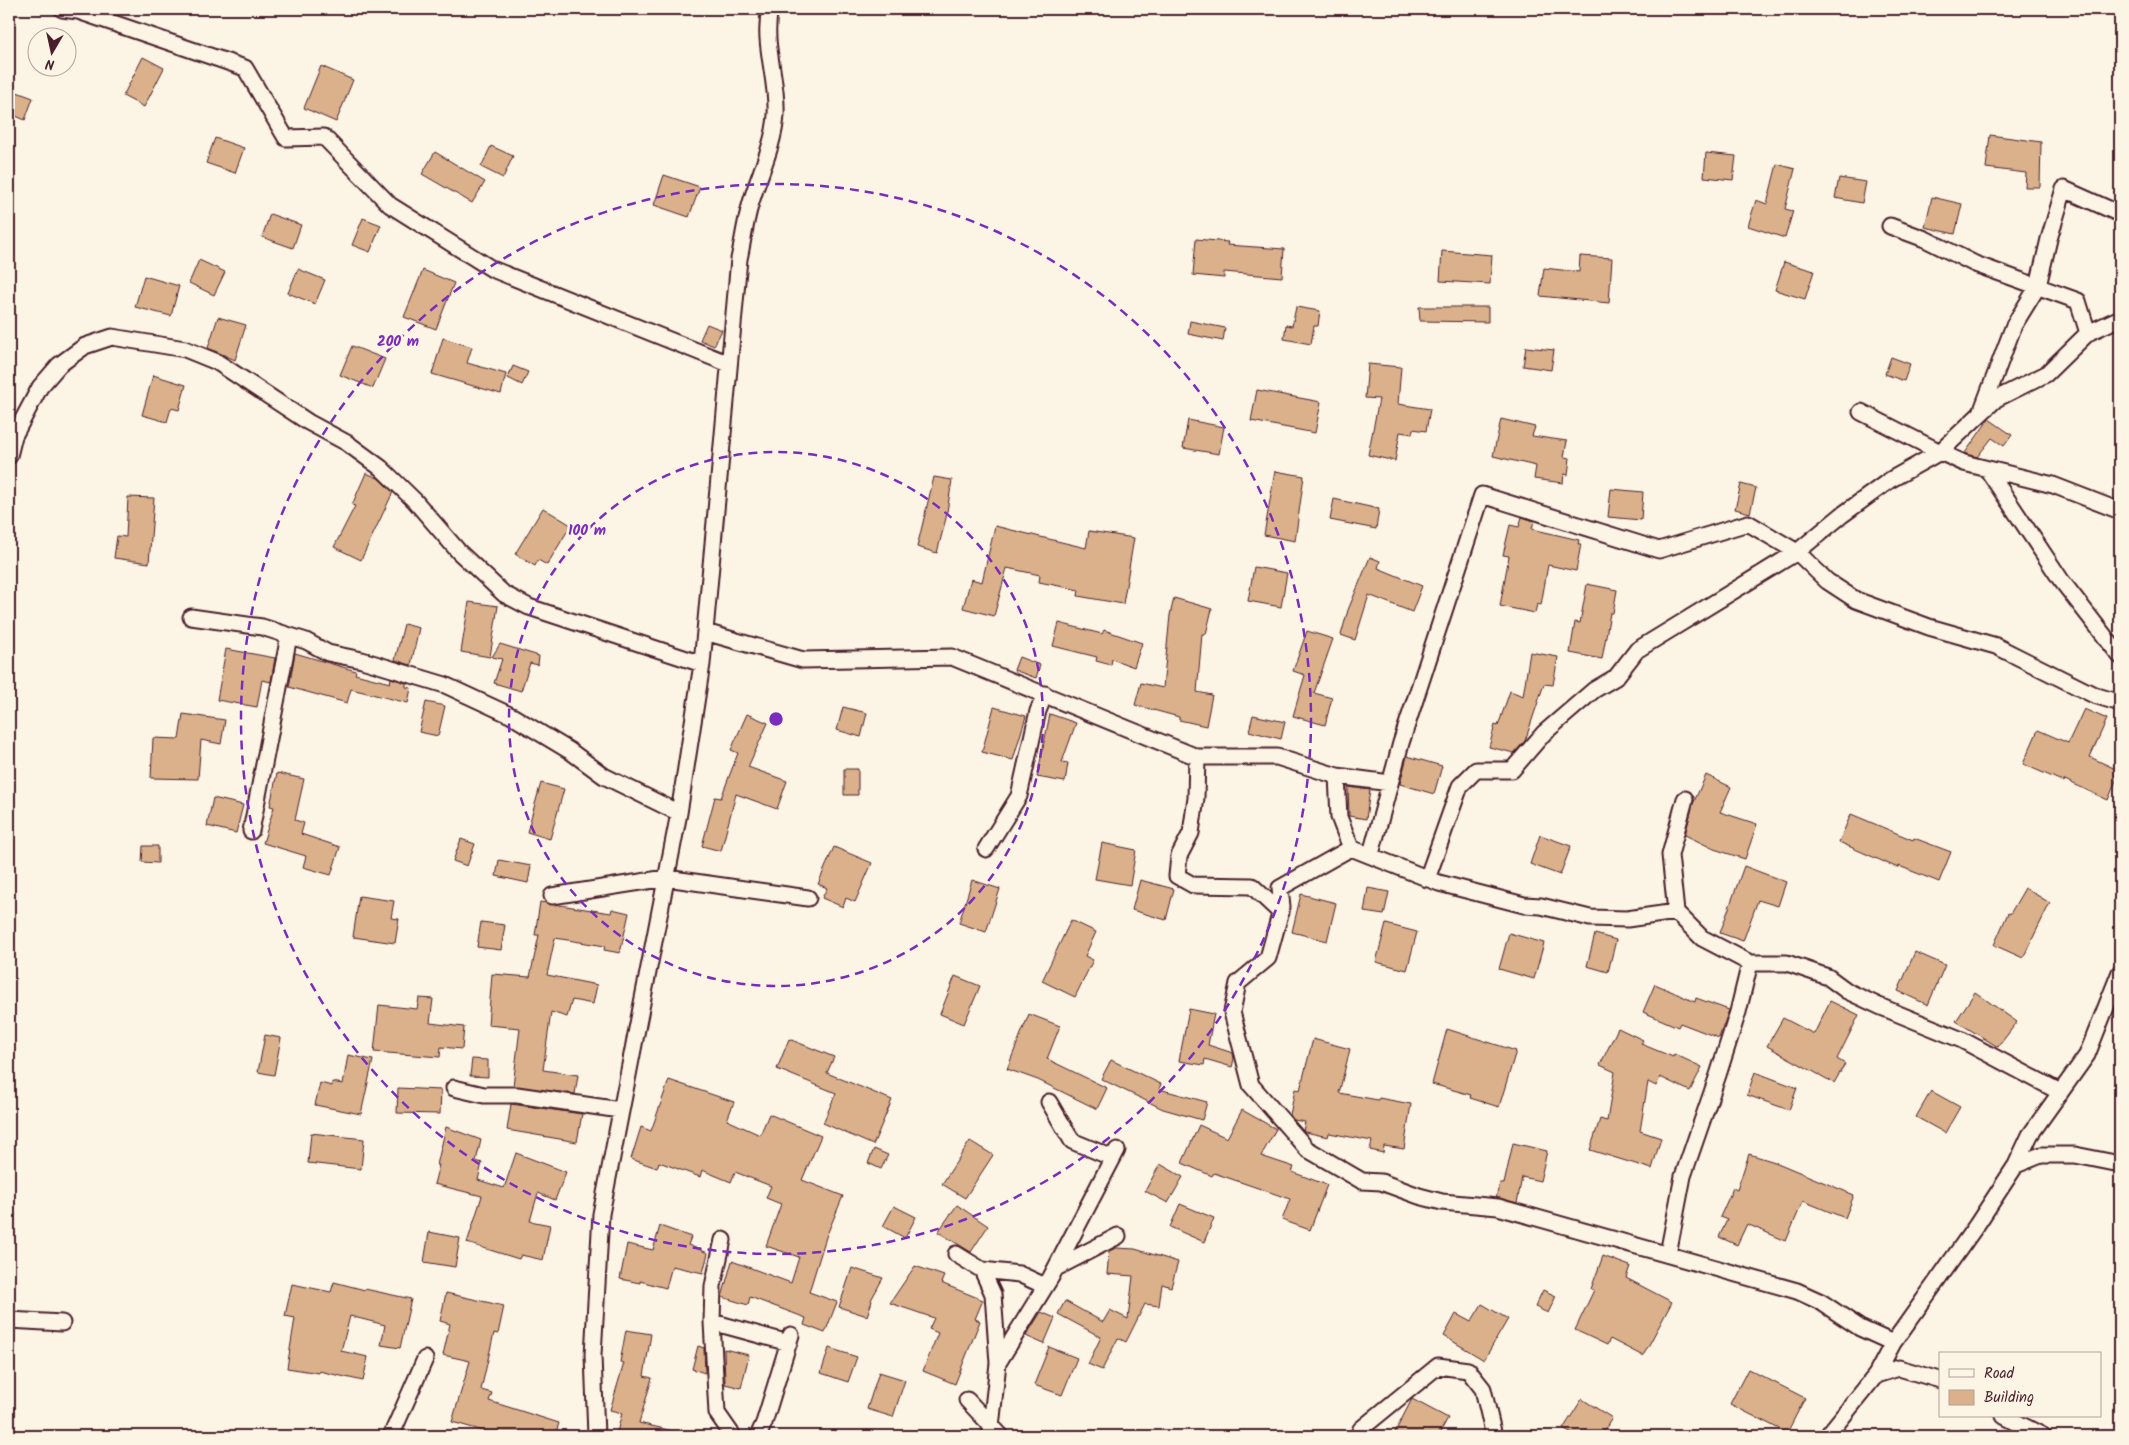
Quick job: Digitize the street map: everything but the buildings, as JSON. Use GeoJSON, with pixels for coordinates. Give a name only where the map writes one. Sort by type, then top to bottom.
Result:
{"type":"FeatureCollection","features":[{"type":"Feature","properties":{"kind":"street"},"geometry":{"type":"LineString","coordinates":[[62,9],[78,11],[245,68],[286,138],[324,138],[390,205],[492,269],[729,364]]}},
{"type":"Feature","properties":{"kind":"street"},"geometry":{"type":"LineString","coordinates":[[596,1436],[593,1355],[601,1214],[679,813],[702,664],[739,259],[750,206],[771,141],[776,116],[776,94],[769,46],[770,9]]}},
{"type":"Feature","properties":{"kind":"street"},"geometry":{"type":"LineString","coordinates":[[1981,413],[2014,325],[2038,286],[2049,239],[2064,189],[2120,214]]}},
{"type":"Feature","properties":{"kind":"street"},"geometry":{"type":"LineString","coordinates":[[1890,226],[1925,239],[1975,264],[2078,301],[2088,333]]}},
{"type":"Feature","properties":{"kind":"street"},"geometry":{"type":"LineString","coordinates":[[1427,879],[1460,786],[1476,770],[1512,770],[1544,733],[1594,690],[1616,677],[1637,650],[1797,552],[1842,515],[1890,480],[1940,452],[1996,399],[2046,374],[2088,333],[2120,318]]}},
{"type":"Feature","properties":{"kind":"street"},"geometry":{"type":"LineString","coordinates":[[9,456],[14,436],[40,387],[59,365],[85,346],[112,337],[185,349],[217,362],[308,422],[347,443],[381,468],[415,500],[459,552],[504,594],[529,607],[702,664]]}},
{"type":"Feature","properties":{"kind":"street"},"geometry":{"type":"LineString","coordinates":[[1861,412],[1964,463],[2053,485],[2120,511]]}},
{"type":"Feature","properties":{"kind":"street"},"geometry":{"type":"LineString","coordinates":[[1987,469],[2061,580],[2120,656]]}},
{"type":"Feature","properties":{"kind":"street"},"geometry":{"type":"LineString","coordinates":[[1371,854],[1401,743],[1482,495],[1659,550],[1748,523],[1797,552],[1827,581],[1856,600],[1929,627],[1996,646],[2094,695],[2120,703]]}},
{"type":"Feature","properties":{"kind":"street"},"geometry":{"type":"LineString","coordinates":[[191,617],[262,627],[306,641],[328,653],[362,660],[445,685],[512,716],[570,751],[604,776],[679,813]]}},
{"type":"Feature","properties":{"kind":"street"},"geometry":{"type":"LineString","coordinates":[[705,632],[803,660],[952,656],[1197,757],[1277,757],[1337,776],[1390,783]]}},
{"type":"Feature","properties":{"kind":"street"},"geometry":{"type":"LineString","coordinates":[[251,831],[289,636]]}},
{"type":"Feature","properties":{"kind":"street"},"geometry":{"type":"LineString","coordinates":[[986,848],[1019,796],[1038,710],[1045,694]]}},
{"type":"Feature","properties":{"kind":"street"},"geometry":{"type":"LineString","coordinates":[[1197,757],[1196,798],[1191,833],[1179,856],[1177,876],[1193,885],[1252,886],[1280,913]]}},
{"type":"Feature","properties":{"kind":"street"},"geometry":{"type":"LineString","coordinates":[[1337,776],[1339,817],[1351,848]]}},
{"type":"Feature","properties":{"kind":"street"},"geometry":{"type":"LineString","coordinates":[[1685,799],[1670,855],[1676,912],[1702,938],[1750,963],[1787,963],[1828,977],[1847,991],[1962,1040],[2060,1092]]}},
{"type":"Feature","properties":{"kind":"street"},"geometry":{"type":"LineString","coordinates":[[1676,912],[1627,919],[1590,918],[1541,906],[1524,905],[1492,898],[1427,879],[1371,854],[1351,848],[1280,888],[1282,907],[1268,958],[1238,983],[1232,1012],[1251,1085],[1307,1149],[1362,1181],[1381,1182],[1442,1202],[1498,1207],[1797,1291],[1822,1302],[1860,1328],[1893,1343]]}},
{"type":"Feature","properties":{"kind":"street"},"geometry":{"type":"LineString","coordinates":[[552,896],[666,878],[808,898]]}},
{"type":"Feature","properties":{"kind":"street"},"geometry":{"type":"LineString","coordinates":[[1668,1254],[1683,1176],[1738,1012],[1750,963]]}},
{"type":"Feature","properties":{"kind":"street"},"geometry":{"type":"LineString","coordinates":[[1827,1436],[1876,1375],[1893,1343],[1976,1226],[2016,1165],[2030,1135],[2087,1055],[2120,972]]}},
{"type":"Feature","properties":{"kind":"street"},"geometry":{"type":"LineString","coordinates":[[454,1088],[484,1095],[517,1095],[620,1110]]}},
{"type":"Feature","properties":{"kind":"street"},"geometry":{"type":"LineString","coordinates":[[998,1363],[1056,1268],[1115,1154],[1072,1141],[1049,1102]]}},
{"type":"Feature","properties":{"kind":"street"},"geometry":{"type":"LineString","coordinates":[[2016,1165],[2049,1155],[2075,1155],[2120,1164]]}},
{"type":"Feature","properties":{"kind":"street"},"geometry":{"type":"LineString","coordinates":[[1056,1268],[1118,1236]]}},
{"type":"Feature","properties":{"kind":"street"},"geometry":{"type":"LineString","coordinates":[[723,1240],[713,1286],[712,1322],[717,1413],[732,1436]]}},
{"type":"Feature","properties":{"kind":"street"},"geometry":{"type":"LineString","coordinates":[[956,1254],[982,1270],[1019,1274],[1045,1286]]}},
{"type":"Feature","properties":{"kind":"street"},"geometry":{"type":"LineString","coordinates":[[982,1270],[993,1294],[998,1363],[995,1434]]}},
{"type":"Feature","properties":{"kind":"street"},"geometry":{"type":"LineString","coordinates":[[9,1320],[62,1323]]}},
{"type":"Feature","properties":{"kind":"street"},"geometry":{"type":"LineString","coordinates":[[712,1322],[790,1339],[764,1423],[758,1436]]}},
{"type":"Feature","properties":{"kind":"street"},"geometry":{"type":"LineString","coordinates":[[391,1436],[425,1359]]}},
{"type":"Feature","properties":{"kind":"street"},"geometry":{"type":"LineString","coordinates":[[1358,1436],[1361,1429],[1438,1366],[1468,1370],[1484,1389],[1494,1436]]}},
{"type":"Feature","properties":{"kind":"street"},"geometry":{"type":"LineString","coordinates":[[1876,1375],[1899,1368],[1939,1380]]}},
{"type":"Feature","properties":{"kind":"street"},"geometry":{"type":"LineString","coordinates":[[967,1400],[995,1434]]}},
{"type":"Feature","properties":{"kind":"street"},"geometry":{"type":"LineString","coordinates":[[2008,1418],[2043,1436]]}}]}
